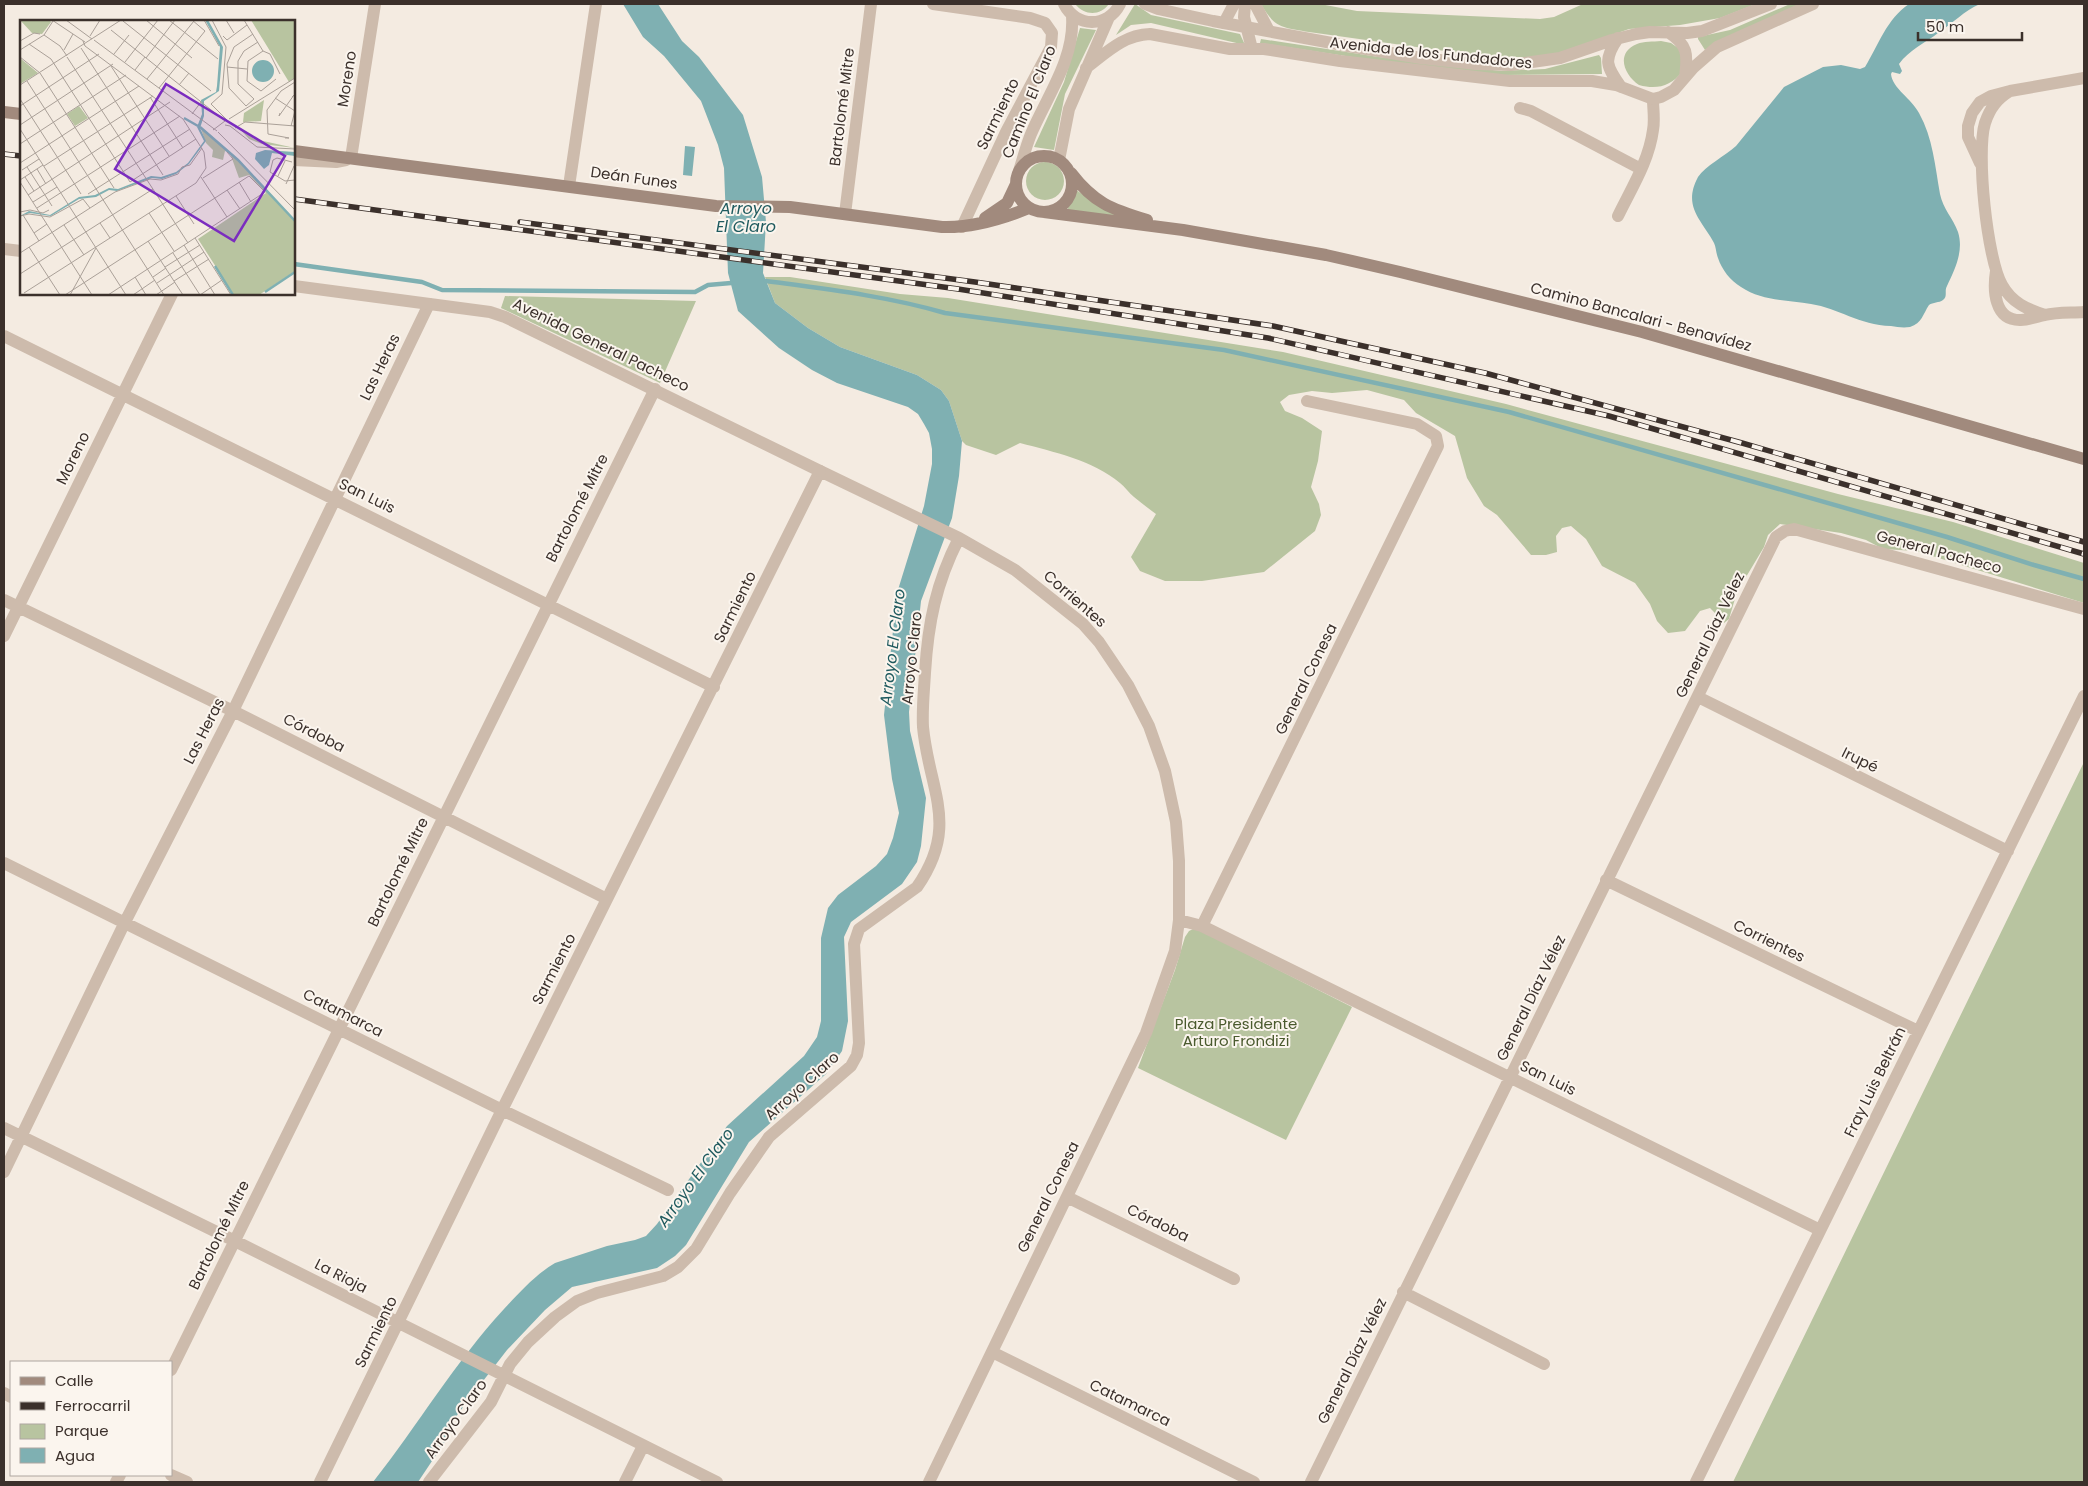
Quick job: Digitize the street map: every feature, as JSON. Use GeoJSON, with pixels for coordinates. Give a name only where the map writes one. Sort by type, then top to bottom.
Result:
{"type":"FeatureCollection","features":[{"type":"Feature","properties":{"kind":"main road"},"geometry":{"type":"LineString","coordinates":[[4,112],[20,114]]}},
{"type":"Feature","properties":{"kind":"main road","name":"Deán Funes"},"geometry":{"type":"LineString","coordinates":[[295,151],[716,206],[774,207],[942,227],[966,226],[1005,217],[1029,208]]}},
{"type":"Feature","properties":{"kind":"main road"},"geometry":{"type":"LineString","coordinates":[[1050,156],[1063,164],[1072,185],[1066,201],[1052,211],[1044,212],[1029,208],[1022,202],[1017,193],[1017,177],[1032,158],[1050,156]]}},
{"type":"Feature","properties":{"kind":"main road","name":"Camino Bancalari - Benavídez"},"geometry":{"type":"LineString","coordinates":[[1063,164],[1085,191],[1106,205],[1129,214],[1184,230]]}},
{"type":"Feature","properties":{"kind":"main road","name":"Deán Funes"},"geometry":{"type":"LineString","coordinates":[[966,226],[1000,209],[1010,198],[1017,177]]}},
{"type":"Feature","properties":{"kind":"main road","name":"Camino Bancalari - Benavídez"},"geometry":{"type":"LineString","coordinates":[[1044,212],[1184,230],[1336,257],[1642,332],[2084,459]]}},
{"type":"Feature","properties":{"kind":"street","name":"Moreno"},"geometry":{"type":"LineString","coordinates":[[351,158],[375,4]]}},
{"type":"Feature","properties":{"kind":"street"},"geometry":{"type":"LineString","coordinates":[[569,186],[596,4]]}},
{"type":"Feature","properties":{"kind":"street","name":"Bartolomé Mitre"},"geometry":{"type":"LineString","coordinates":[[844,214],[871,4]]}},
{"type":"Feature","properties":{"kind":"street","name":"Sarmiento"},"geometry":{"type":"LineString","coordinates":[[933,4],[1038,20],[1050,27],[1052,33],[1051,47],[1006,132],[966,226]]}},
{"type":"Feature","properties":{"kind":"street"},"geometry":{"type":"LineString","coordinates":[[1064,4],[1072,16],[1081,21],[1090,23],[1100,22],[1109,17]]}},
{"type":"Feature","properties":{"kind":"street"},"geometry":{"type":"LineString","coordinates":[[1063,164],[1069,109],[1109,17],[1120,4]]}},
{"type":"Feature","properties":{"kind":"street","name":"Avenida de los Fundadores"},"geometry":{"type":"LineString","coordinates":[[1145,4],[1158,9],[1224,23],[1422,58],[1476,64],[1511,65],[1560,58],[1618,38],[1650,32],[1687,33],[1702,30],[1772,4]]}},
{"type":"Feature","properties":{"kind":"street"},"geometry":{"type":"LineString","coordinates":[[1224,23],[1231,13],[1234,4]]}},
{"type":"Feature","properties":{"kind":"street"},"geometry":{"type":"LineString","coordinates":[[1245,4],[1244,17],[1252,49]]}},
{"type":"Feature","properties":{"kind":"street"},"geometry":{"type":"LineString","coordinates":[[1255,4],[1269,31]]}},
{"type":"Feature","properties":{"kind":"street"},"geometry":{"type":"LineString","coordinates":[[1618,216],[1641,169],[1650,145],[1654,128],[1653,99],[1661,98],[1674,90],[1685,76],[1717,48],[1813,4]]}},
{"type":"Feature","properties":{"kind":"street","name":"Camino El Claro"},"geometry":{"type":"LineString","coordinates":[[1017,177],[1030,135],[1063,67],[1071,41],[1072,16]]}},
{"type":"Feature","properties":{"kind":"street"},"geometry":{"type":"LineString","coordinates":[[1668,32],[1678,39],[1685,48],[1687,59],[1685,76]]}},
{"type":"Feature","properties":{"kind":"street","name":"Avenida de los Fundadores"},"geometry":{"type":"LineString","coordinates":[[1086,68],[1122,40],[1139,34],[1150,34],[1230,49],[1252,49],[1510,81],[1592,81],[1621,87],[1653,99]]}},
{"type":"Feature","properties":{"kind":"street"},"geometry":{"type":"LineString","coordinates":[[1618,38],[1608,52],[1608,62],[1613,76],[1621,87]]}},
{"type":"Feature","properties":{"kind":"street"},"geometry":{"type":"LineString","coordinates":[[2084,78],[1990,96],[1980,102],[1972,113],[1968,126],[1968,137],[1983,170],[1986,205],[1996,270],[1994,298],[2005,313],[2020,320],[2045,315],[2084,312]]}},
{"type":"Feature","properties":{"kind":"street"},"geometry":{"type":"LineString","coordinates":[[1520,108],[1531,111],[1641,169]]}},
{"type":"Feature","properties":{"kind":"street"},"geometry":{"type":"LineString","coordinates":[[295,160],[336,162],[351,158]]}},
{"type":"Feature","properties":{"kind":"street"},"geometry":{"type":"LineString","coordinates":[[4,249],[20,251]]}},
{"type":"Feature","properties":{"kind":"street","name":"Avenida General Pacheco"},"geometry":{"type":"LineString","coordinates":[[295,286],[490,312],[505,316],[820,471]]}},
{"type":"Feature","properties":{"kind":"street","name":"Moreno"},"geometry":{"type":"LineString","coordinates":[[4,636],[172,295]]}},
{"type":"Feature","properties":{"kind":"street","name":"Las Heras"},"geometry":{"type":"LineString","coordinates":[[4,1172],[126,922],[233,710],[429,304]]}},
{"type":"Feature","properties":{"kind":"street","name":"San Luis"},"geometry":{"type":"LineString","coordinates":[[4,336],[714,687]]}},
{"type":"Feature","properties":{"kind":"street","name":"Bartolomé Mitre"},"geometry":{"type":"LineString","coordinates":[[172,1368],[547,604],[655,389]]}},
{"type":"Feature","properties":{"kind":"street","name":"General Conesa"},"geometry":{"type":"LineString","coordinates":[[1202,926],[1438,446],[1436,436],[1417,424],[1307,401]]}},
{"type":"Feature","properties":{"kind":"street","name":"Sarmiento"},"geometry":{"type":"LineString","coordinates":[[320,1482],[502,1110],[820,471]]}},
{"type":"Feature","properties":{"kind":"street","name":"Corrientes"},"geometry":{"type":"LineString","coordinates":[[820,471],[955,536],[1015,570],[1083,624],[1099,642],[1128,686],[1149,726],[1165,771],[1176,822],[1179,861],[1179,920]]}},
{"type":"Feature","properties":{"kind":"street","name":"General Pacheco"},"geometry":{"type":"LineString","coordinates":[[1785,531],[1794,529],[2084,609]]}},
{"type":"Feature","properties":{"kind":"street","name":"General Díaz Vélez"},"geometry":{"type":"LineString","coordinates":[[1311,1482],[1776,537],[1785,531]]}},
{"type":"Feature","properties":{"kind":"street","name":"Arroyo Claro"},"geometry":{"type":"LineString","coordinates":[[429,1482],[491,1402],[501,1374],[528,1342],[554,1317],[577,1302],[597,1293],[663,1276],[678,1267],[696,1249],[730,1193],[769,1137],[843,1074],[854,1060],[859,1042],[854,944],[856,936],[859,929],[916,887],[929,866],[938,845],[940,809],[923,728],[922,709],[929,622],[937,588],[955,536]]}},
{"type":"Feature","properties":{"kind":"street","name":"Córdoba"},"geometry":{"type":"LineString","coordinates":[[4,600],[233,710],[607,899]]}},
{"type":"Feature","properties":{"kind":"street","name":"Fray Luis Beltrán"},"geometry":{"type":"LineString","coordinates":[[1696,1482],[2084,696]]}},
{"type":"Feature","properties":{"kind":"street","name":"Irupé"},"geometry":{"type":"LineString","coordinates":[[1698,697],[2008,851]]}},
{"type":"Feature","properties":{"kind":"street","name":"Catamarca"},"geometry":{"type":"LineString","coordinates":[[4,863],[502,1110],[668,1190]]}},
{"type":"Feature","properties":{"kind":"street","name":"Corrientes"},"geometry":{"type":"LineString","coordinates":[[1606,880],[1918,1031]]}},
{"type":"Feature","properties":{"kind":"street","name":"San Luis"},"geometry":{"type":"LineString","coordinates":[[1179,920],[1202,926],[1820,1230]]}},
{"type":"Feature","properties":{"kind":"street","name":"General Conesa"},"geometry":{"type":"LineString","coordinates":[[929,1482],[1146,1033],[1171,968],[1178,937],[1179,920]]}},
{"type":"Feature","properties":{"kind":"street","name":"La Rioja"},"geometry":{"type":"LineString","coordinates":[[4,1128],[717,1482]]}},
{"type":"Feature","properties":{"kind":"street","name":"Córdoba"},"geometry":{"type":"LineString","coordinates":[[1067,1197],[1234,1279]]}},
{"type":"Feature","properties":{"kind":"street"},"geometry":{"type":"LineString","coordinates":[[1403,1292],[1544,1364]]}},
{"type":"Feature","properties":{"kind":"street","name":"Catamarca"},"geometry":{"type":"LineString","coordinates":[[992,1352],[1254,1482]]}},
{"type":"Feature","properties":{"kind":"street"},"geometry":{"type":"LineString","coordinates":[[626,1482],[643,1446]]}},
{"type":"Feature","properties":{"kind":"street"},"geometry":{"type":"LineString","coordinates":[[172,1475],[187,1482]]}},
{"type":"Feature","properties":{"kind":"green space"},"geometry":{"type":"Polygon","coordinates":[[[1075,4],[1109,4],[1101,11],[1092,13],[1083,11],[1075,4]]]}},
{"type":"Feature","properties":{"kind":"green space"},"geometry":{"type":"Polygon","coordinates":[[[1135,4],[1151,15],[1240,34],[1245,45],[1151,23],[1131,25],[1116,35],[1135,4]]]}},
{"type":"Feature","properties":{"kind":"green space"},"geometry":{"type":"Polygon","coordinates":[[[1261,4],[1320,4],[1357,11],[1540,19],[1554,17],[1583,4],[1756,4],[1720,18],[1680,25],[1629,29],[1561,53],[1530,57],[1488,57],[1286,28],[1275,23],[1261,4]]]}},
{"type":"Feature","properties":{"kind":"green space"},"geometry":{"type":"Polygon","coordinates":[[[1790,4],[1800,4],[1705,50],[1698,39],[1698,37],[1730,30],[1790,4]]]}},
{"type":"Feature","properties":{"kind":"green space"},"geometry":{"type":"Polygon","coordinates":[[[1080,28],[1096,30],[1065,94],[1054,150],[1034,147],[1064,82],[1080,28]]]}},
{"type":"Feature","properties":{"kind":"green space"},"geometry":{"type":"Polygon","coordinates":[[[1261,39],[1379,57],[1501,71],[1545,69],[1599,55],[1601,58],[1602,74],[1502,75],[1378,61],[1260,43],[1261,39]]]}},
{"type":"Feature","properties":{"kind":"green space"},"geometry":{"type":"Polygon","coordinates":[[[1661,41],[1671,43],[1681,50],[1682,72],[1673,81],[1663,86],[1639,85],[1629,76],[1626,70],[1624,58],[1626,53],[1637,44],[1661,41]]]}},
{"type":"Feature","properties":{"kind":"green space"},"geometry":{"type":"Polygon","coordinates":[[[1045,162],[1059,167],[1064,181],[1059,195],[1045,200],[1031,195],[1026,181],[1031,167],[1045,162]]]}},
{"type":"Feature","properties":{"kind":"green space"},"geometry":{"type":"Polygon","coordinates":[[[1076,190],[1117,216],[1067,210],[1076,190]]]}},
{"type":"Feature","properties":{"kind":"green space"},"geometry":{"type":"Polygon","coordinates":[[[765,277],[790,277],[900,294],[948,298],[1283,352],[1506,404],[1838,494],[1953,522],[2084,563],[2084,603],[1916,551],[1883,549],[1866,540],[1841,533],[1780,524],[1768,535],[1764,547],[1737,592],[1729,619],[1724,623],[1717,619],[1715,613],[1710,608],[1700,611],[1685,631],[1668,633],[1657,621],[1650,604],[1635,583],[1602,566],[1586,539],[1571,526],[1562,528],[1556,536],[1557,552],[1546,555],[1531,555],[1497,515],[1484,506],[1467,478],[1455,436],[1416,413],[1404,400],[1367,390],[1332,393],[1312,391],[1289,395],[1280,402],[1285,411],[1302,418],[1322,431],[1318,461],[1311,487],[1319,504],[1321,515],[1315,531],[1264,572],[1202,581],[1165,581],[1140,571],[1131,557],[1156,514],[1120,483],[1097,468],[1085,463],[1020,443],[996,455],[966,445],[962,441],[949,401],[941,390],[917,375],[840,347],[808,328],[775,303],[765,277]]]}},
{"type":"Feature","properties":{"kind":"green space"},"geometry":{"type":"Polygon","coordinates":[[[505,296],[696,301],[660,383],[501,308],[505,296]]]}},
{"type":"Feature","properties":{"kind":"green space"},"geometry":{"type":"Polygon","coordinates":[[[2084,762],[2084,1482],[1733,1482],[2084,762]]]}},
{"type":"Feature","properties":{"kind":"green space","name":"Plaza Presidente Arturo Frondizi"},"geometry":{"type":"Polygon","coordinates":[[[1195,928],[1352,1007],[1286,1140],[1138,1068],[1175,970],[1185,937],[1189,931],[1195,928]]]}},
{"type":"Feature","properties":{"kind":"water","name":"Arroyo El Claro"},"geometry":{"type":"Polygon","coordinates":[[[623,4],[658,4],[682,41],[699,57],[743,115],[762,177],[766,222],[763,273],[775,303],[808,328],[840,347],[917,375],[941,390],[949,401],[962,441],[959,476],[952,518],[921,601],[909,712],[910,731],[926,798],[921,846],[917,862],[902,884],[851,922],[844,937],[848,1021],[842,1051],[826,1074],[749,1142],[686,1245],[675,1256],[657,1268],[572,1287],[545,1310],[507,1350],[455,1418],[446,1440],[418,1482],[373,1482],[469,1350],[522,1290],[555,1263],[607,1246],[646,1236],[657,1224],[727,1126],[804,1056],[817,1037],[821,1021],[821,938],[828,908],[838,895],[876,866],[887,854],[899,813],[892,779],[884,715],[897,593],[924,506],[932,464],[929,433],[918,414],[908,407],[837,383],[812,370],[779,348],[738,311],[728,273],[724,168],[718,145],[701,101],[664,56],[643,37],[623,4]]]}},
{"type":"Feature","properties":{"kind":"water"},"geometry":{"type":"Polygon","coordinates":[[[1909,4],[1980,4],[1907,55],[1899,64],[1902,71],[1900,74],[1892,72],[1891,74],[1898,89],[1916,108],[1924,123],[1933,152],[1941,199],[1954,222],[1960,239],[1956,266],[1946,288],[1946,295],[1941,301],[1929,305],[1917,323],[1910,327],[1902,327],[1869,323],[1821,306],[1784,301],[1749,292],[1733,281],[1724,271],[1714,243],[1695,213],[1692,197],[1698,177],[1705,169],[1736,146],[1784,87],[1823,67],[1841,65],[1860,69],[1865,67],[1894,17],[1909,4]]]}},
{"type":"Feature","properties":{"kind":"water"},"geometry":{"type":"Polygon","coordinates":[[[685,146],[695,147],[692,176],[683,175],[685,146]]]}},
{"type":"Feature","properties":{"kind":"waterway"},"geometry":{"type":"LineString","coordinates":[[295,264],[422,282],[442,290],[695,292],[708,285],[731,283]]}},
{"type":"Feature","properties":{"kind":"waterway"},"geometry":{"type":"LineString","coordinates":[[766,281],[879,298],[945,313],[1224,350],[1509,412],[1947,537],[2084,579]]}},
{"type":"Feature","properties":{"kind":"railway"},"geometry":{"type":"LineString","coordinates":[[4,154],[20,156]]}},
{"type":"Feature","properties":{"kind":"railway"},"geometry":{"type":"LineString","coordinates":[[295,199],[958,289],[1268,338],[1609,416],[2084,554]]}},
{"type":"Feature","properties":{"kind":"railway"},"geometry":{"type":"LineString","coordinates":[[520,222],[975,282],[1273,326],[1485,373],[1742,443],[2084,542]]}}]}
